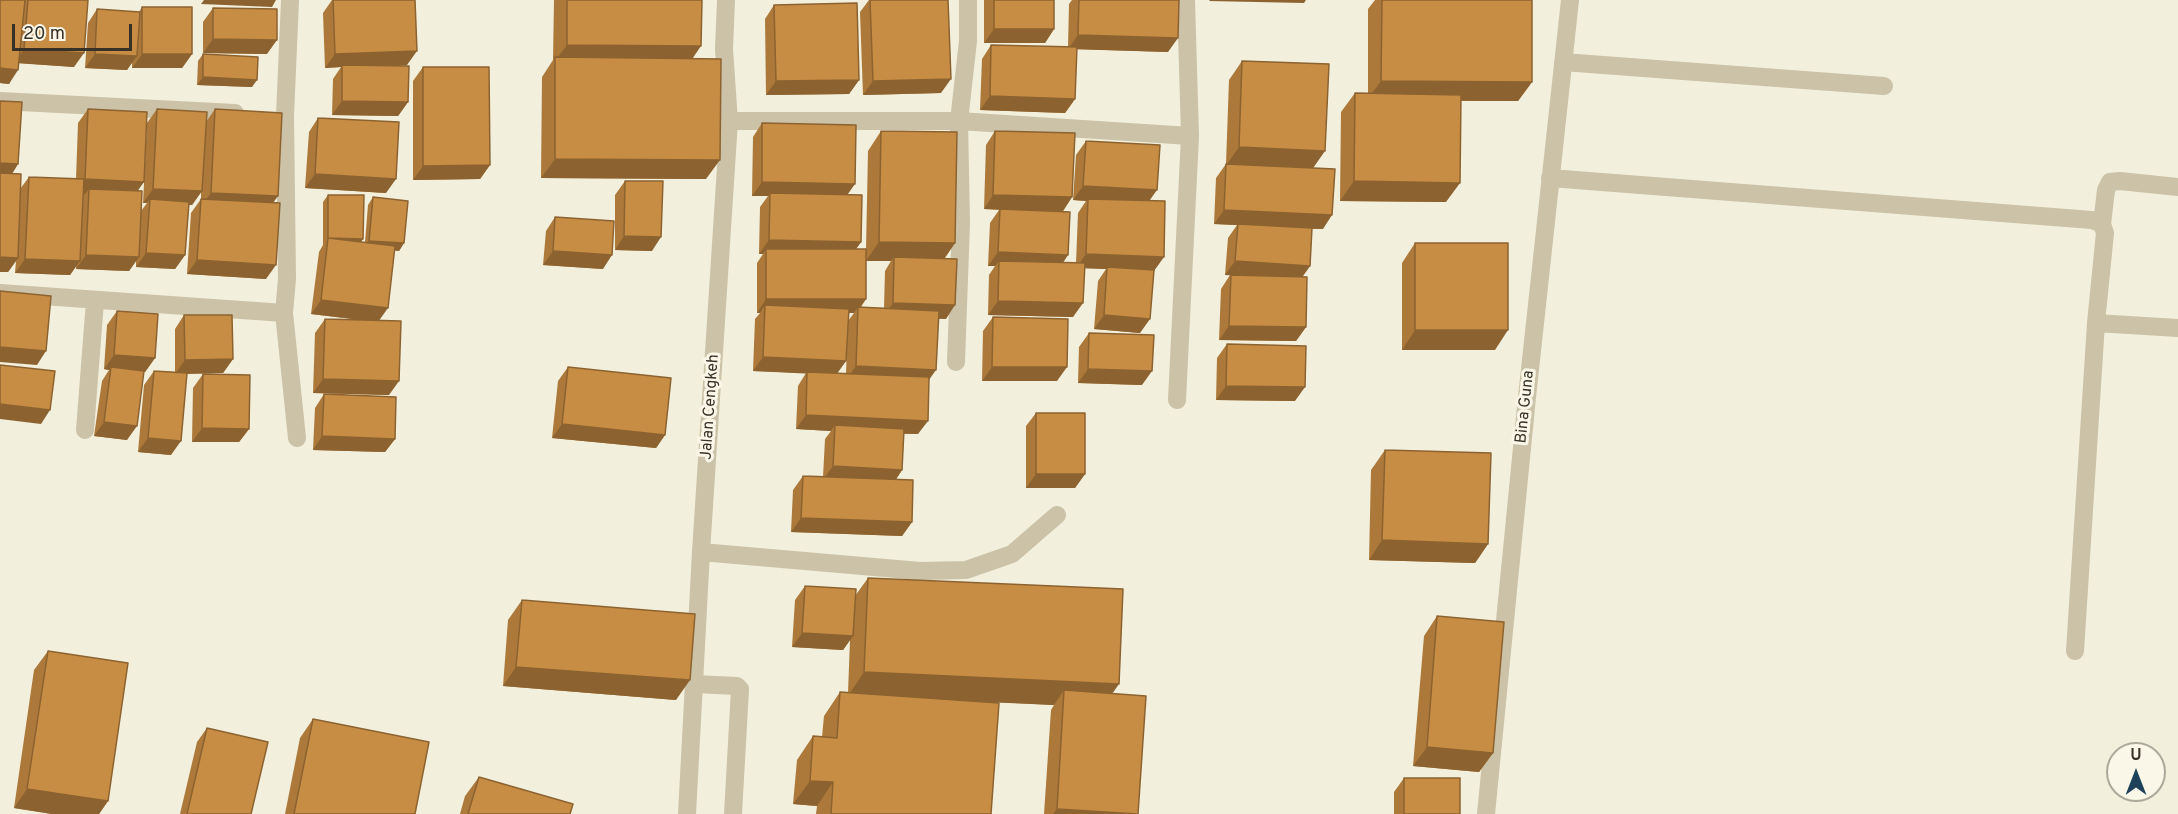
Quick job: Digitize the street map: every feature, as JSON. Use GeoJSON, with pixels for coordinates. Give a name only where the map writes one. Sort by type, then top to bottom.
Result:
{"type":"FeatureCollection","features":[{"type":"Feature","properties":{"kind":"street"},"geometry":{"type":"LineString","coordinates":[[290,0],[279,116],[286,279],[284,313],[297,438]]}},
{"type":"Feature","properties":{"kind":"street","name":"Jalan Cengkeh"},"geometry":{"type":"LineString","coordinates":[[687,814],[701,552],[729,121],[724,49],[726,0]]}},
{"type":"Feature","properties":{"kind":"street"},"geometry":{"type":"LineString","coordinates":[[956,362],[961,223],[959,121],[968,41],[968,0]]}},
{"type":"Feature","properties":{"kind":"street"},"geometry":{"type":"LineString","coordinates":[[1177,400],[1190,136],[1186,0]]}},
{"type":"Feature","properties":{"kind":"street","name":"Bina Guna"},"geometry":{"type":"LineString","coordinates":[[1486,814],[1570,0]]}},
{"type":"Feature","properties":{"kind":"street"},"geometry":{"type":"LineString","coordinates":[[1563,62],[1884,86]]}},
{"type":"Feature","properties":{"kind":"street"},"geometry":{"type":"LineString","coordinates":[[0,101],[249,114]]}},
{"type":"Feature","properties":{"kind":"street"},"geometry":{"type":"LineString","coordinates":[[729,121],[959,121],[1190,136]]}},
{"type":"Feature","properties":{"kind":"street"},"geometry":{"type":"LineString","coordinates":[[1550,178],[2092,220],[2102,224]]}},
{"type":"Feature","properties":{"kind":"street"},"geometry":{"type":"LineString","coordinates":[[2075,651],[2096,322],[2105,233],[2102,224],[2106,190],[2110,182],[2120,181],[2178,187]]}},
{"type":"Feature","properties":{"kind":"street"},"geometry":{"type":"LineString","coordinates":[[0,293],[284,313]]}},
{"type":"Feature","properties":{"kind":"street"},"geometry":{"type":"LineString","coordinates":[[85,430],[95,301]]}},
{"type":"Feature","properties":{"kind":"street"},"geometry":{"type":"LineString","coordinates":[[2096,322],[2178,328]]}},
{"type":"Feature","properties":{"kind":"street"},"geometry":{"type":"LineString","coordinates":[[701,552],[920,571],[966,570],[1012,554],[1057,515]]}},
{"type":"Feature","properties":{"kind":"street"},"geometry":{"type":"LineString","coordinates":[[694,684],[736,686],[740,689],[733,814]]}},
{"type":"Feature","properties":{"kind":"building"},"geometry":{"type":"Polygon","coordinates":[[[0,0],[25,0],[18,70],[0,68],[0,0]]]}},
{"type":"Feature","properties":{"kind":"building"},"geometry":{"type":"Polygon","coordinates":[[[28,0],[88,0],[84,53],[24,49],[28,0]]]}},
{"type":"Feature","properties":{"kind":"building"},"geometry":{"type":"Polygon","coordinates":[[[333,0],[415,0],[417,51],[335,54],[333,0]]]}},
{"type":"Feature","properties":{"kind":"building"},"geometry":{"type":"Polygon","coordinates":[[[567,0],[702,0],[701,46],[567,45],[567,0]]]}},
{"type":"Feature","properties":{"kind":"building"},"geometry":{"type":"Polygon","coordinates":[[[870,0],[948,0],[951,79],[873,81],[870,0]]]}},
{"type":"Feature","properties":{"kind":"building"},"geometry":{"type":"Polygon","coordinates":[[[994,0],[1054,0],[1054,29],[994,29],[994,0]]]}},
{"type":"Feature","properties":{"kind":"building"},"geometry":{"type":"Polygon","coordinates":[[[1079,0],[1179,0],[1178,38],[1078,35],[1079,0]]]}},
{"type":"Feature","properties":{"kind":"building"},"geometry":{"type":"Polygon","coordinates":[[[1382,0],[1532,0],[1532,82],[1381,81],[1382,0]]]}},
{"type":"Feature","properties":{"kind":"building"},"geometry":{"type":"Polygon","coordinates":[[[857,3],[859,80],[776,81],[774,5],[857,3]]]}},
{"type":"Feature","properties":{"kind":"building"},"geometry":{"type":"Polygon","coordinates":[[[142,7],[192,7],[192,54],[142,54],[142,7]]]}},
{"type":"Feature","properties":{"kind":"building"},"geometry":{"type":"Polygon","coordinates":[[[213,8],[277,9],[277,40],[213,39],[213,8]]]}},
{"type":"Feature","properties":{"kind":"building"},"geometry":{"type":"Polygon","coordinates":[[[97,9],[140,12],[137,56],[95,54],[97,9]]]}},
{"type":"Feature","properties":{"kind":"building"},"geometry":{"type":"Polygon","coordinates":[[[991,45],[1077,47],[1075,99],[990,96],[991,45]]]}},
{"type":"Feature","properties":{"kind":"building"},"geometry":{"type":"Polygon","coordinates":[[[203,54],[258,57],[257,80],[203,77],[203,54]]]}},
{"type":"Feature","properties":{"kind":"building"},"geometry":{"type":"Polygon","coordinates":[[[555,57],[721,59],[720,160],[555,159],[555,57]]]}},
{"type":"Feature","properties":{"kind":"building"},"geometry":{"type":"Polygon","coordinates":[[[1242,61],[1329,64],[1325,151],[1239,147],[1242,61]]]}},
{"type":"Feature","properties":{"kind":"building"},"geometry":{"type":"Polygon","coordinates":[[[342,65],[409,66],[408,102],[342,101],[342,65]]]}},
{"type":"Feature","properties":{"kind":"building"},"geometry":{"type":"Polygon","coordinates":[[[423,67],[489,67],[490,165],[423,166],[423,67]]]}},
{"type":"Feature","properties":{"kind":"building"},"geometry":{"type":"Polygon","coordinates":[[[1355,93],[1461,95],[1460,183],[1354,181],[1355,93]]]}},
{"type":"Feature","properties":{"kind":"building"},"geometry":{"type":"Polygon","coordinates":[[[0,101],[22,102],[18,164],[0,163],[0,101]]]}},
{"type":"Feature","properties":{"kind":"building"},"geometry":{"type":"Polygon","coordinates":[[[88,109],[147,112],[144,182],[85,179],[88,109]]]}},
{"type":"Feature","properties":{"kind":"building"},"geometry":{"type":"Polygon","coordinates":[[[157,109],[207,112],[202,191],[153,189],[157,109]]]}},
{"type":"Feature","properties":{"kind":"building"},"geometry":{"type":"Polygon","coordinates":[[[215,109],[282,113],[278,196],[211,193],[215,109]]]}},
{"type":"Feature","properties":{"kind":"building"},"geometry":{"type":"Polygon","coordinates":[[[318,118],[399,122],[396,179],[315,174],[318,118]]]}},
{"type":"Feature","properties":{"kind":"building"},"geometry":{"type":"Polygon","coordinates":[[[762,123],[856,125],[855,184],[762,182],[762,123]]]}},
{"type":"Feature","properties":{"kind":"building"},"geometry":{"type":"Polygon","coordinates":[[[881,131],[957,132],[955,243],[879,242],[881,131]]]}},
{"type":"Feature","properties":{"kind":"building"},"geometry":{"type":"Polygon","coordinates":[[[995,131],[1075,133],[1072,197],[993,195],[995,131]]]}},
{"type":"Feature","properties":{"kind":"building"},"geometry":{"type":"Polygon","coordinates":[[[1086,141],[1160,145],[1157,190],[1083,186],[1086,141]]]}},
{"type":"Feature","properties":{"kind":"building"},"geometry":{"type":"Polygon","coordinates":[[[1226,164],[1335,169],[1332,215],[1224,210],[1226,164]]]}},
{"type":"Feature","properties":{"kind":"building"},"geometry":{"type":"Polygon","coordinates":[[[0,173],[21,174],[18,258],[0,257],[0,173]]]}},
{"type":"Feature","properties":{"kind":"building"},"geometry":{"type":"Polygon","coordinates":[[[29,177],[84,179],[80,261],[25,259],[29,177]]]}},
{"type":"Feature","properties":{"kind":"building"},"geometry":{"type":"Polygon","coordinates":[[[625,181],[663,181],[661,237],[624,236],[625,181]]]}},
{"type":"Feature","properties":{"kind":"building"},"geometry":{"type":"Polygon","coordinates":[[[89,189],[142,191],[139,257],[86,255],[89,189]]]}},
{"type":"Feature","properties":{"kind":"building"},"geometry":{"type":"Polygon","coordinates":[[[770,193],[862,195],[861,242],[769,240],[770,193]]]}},
{"type":"Feature","properties":{"kind":"building"},"geometry":{"type":"Polygon","coordinates":[[[328,195],[364,195],[363,239],[328,238],[328,195]]]}},
{"type":"Feature","properties":{"kind":"building"},"geometry":{"type":"Polygon","coordinates":[[[373,197],[408,201],[404,243],[369,241],[373,197]]]}},
{"type":"Feature","properties":{"kind":"building"},"geometry":{"type":"Polygon","coordinates":[[[150,199],[189,202],[185,255],[146,253],[150,199]]]}},
{"type":"Feature","properties":{"kind":"building"},"geometry":{"type":"Polygon","coordinates":[[[201,199],[280,203],[276,265],[197,260],[201,199]]]}},
{"type":"Feature","properties":{"kind":"building"},"geometry":{"type":"Polygon","coordinates":[[[1088,199],[1165,201],[1164,257],[1086,254],[1088,199]]]}},
{"type":"Feature","properties":{"kind":"building"},"geometry":{"type":"Polygon","coordinates":[[[1000,209],[1070,212],[1068,255],[998,252],[1000,209]]]}},
{"type":"Feature","properties":{"kind":"building"},"geometry":{"type":"Polygon","coordinates":[[[555,217],[614,221],[612,255],[553,251],[555,217]]]}},
{"type":"Feature","properties":{"kind":"building"},"geometry":{"type":"Polygon","coordinates":[[[1238,224],[1312,228],[1310,266],[1235,261],[1238,224]]]}},
{"type":"Feature","properties":{"kind":"building"},"geometry":{"type":"Polygon","coordinates":[[[328,238],[395,246],[388,308],[321,300],[328,238]]]}},
{"type":"Feature","properties":{"kind":"building"},"geometry":{"type":"Polygon","coordinates":[[[1415,243],[1508,243],[1508,330],[1415,330],[1415,243]]]}},
{"type":"Feature","properties":{"kind":"building"},"geometry":{"type":"Polygon","coordinates":[[[766,249],[866,249],[866,299],[766,299],[766,249]]]}},
{"type":"Feature","properties":{"kind":"building"},"geometry":{"type":"Polygon","coordinates":[[[894,257],[957,259],[955,305],[893,303],[894,257]]]}},
{"type":"Feature","properties":{"kind":"building"},"geometry":{"type":"Polygon","coordinates":[[[999,261],[1085,263],[1083,303],[998,301],[999,261]]]}},
{"type":"Feature","properties":{"kind":"building"},"geometry":{"type":"Polygon","coordinates":[[[1107,267],[1154,270],[1150,319],[1104,315],[1107,267]]]}},
{"type":"Feature","properties":{"kind":"building"},"geometry":{"type":"Polygon","coordinates":[[[1231,275],[1307,277],[1306,327],[1229,326],[1231,275]]]}},
{"type":"Feature","properties":{"kind":"building"},"geometry":{"type":"Polygon","coordinates":[[[0,291],[51,296],[46,351],[0,347],[0,291]]]}},
{"type":"Feature","properties":{"kind":"building"},"geometry":{"type":"Polygon","coordinates":[[[765,305],[849,309],[846,361],[763,357],[765,305]]]}},
{"type":"Feature","properties":{"kind":"building"},"geometry":{"type":"Polygon","coordinates":[[[858,307],[939,311],[936,370],[856,366],[858,307]]]}},
{"type":"Feature","properties":{"kind":"building"},"geometry":{"type":"Polygon","coordinates":[[[117,311],[158,314],[155,358],[114,355],[117,311]]]}},
{"type":"Feature","properties":{"kind":"building"},"geometry":{"type":"Polygon","coordinates":[[[184,315],[232,315],[233,359],[185,360],[184,315]]]}},
{"type":"Feature","properties":{"kind":"building"},"geometry":{"type":"Polygon","coordinates":[[[993,317],[1068,319],[1067,367],[992,367],[993,317]]]}},
{"type":"Feature","properties":{"kind":"building"},"geometry":{"type":"Polygon","coordinates":[[[325,319],[401,321],[399,381],[323,379],[325,319]]]}},
{"type":"Feature","properties":{"kind":"building"},"geometry":{"type":"Polygon","coordinates":[[[1089,333],[1154,335],[1152,371],[1088,369],[1089,333]]]}},
{"type":"Feature","properties":{"kind":"building"},"geometry":{"type":"Polygon","coordinates":[[[1227,344],[1306,346],[1305,387],[1226,386],[1227,344]]]}},
{"type":"Feature","properties":{"kind":"building"},"geometry":{"type":"Polygon","coordinates":[[[0,365],[55,371],[50,410],[0,404],[0,365]]]}},
{"type":"Feature","properties":{"kind":"building"},"geometry":{"type":"Polygon","coordinates":[[[111,367],[144,371],[137,426],[104,422],[111,367]]]}},
{"type":"Feature","properties":{"kind":"building"},"geometry":{"type":"Polygon","coordinates":[[[568,367],[671,378],[665,435],[562,424],[568,367]]]}},
{"type":"Feature","properties":{"kind":"building"},"geometry":{"type":"Polygon","coordinates":[[[154,371],[187,373],[181,441],[148,438],[154,371]]]}},
{"type":"Feature","properties":{"kind":"building"},"geometry":{"type":"Polygon","coordinates":[[[807,372],[929,377],[928,421],[806,415],[807,372]]]}},
{"type":"Feature","properties":{"kind":"building"},"geometry":{"type":"Polygon","coordinates":[[[203,374],[250,375],[249,429],[202,428],[203,374]]]}},
{"type":"Feature","properties":{"kind":"building"},"geometry":{"type":"Polygon","coordinates":[[[324,394],[396,397],[395,439],[322,436],[324,394]]]}},
{"type":"Feature","properties":{"kind":"building"},"geometry":{"type":"Polygon","coordinates":[[[1036,413],[1085,413],[1085,474],[1036,474],[1036,413]]]}},
{"type":"Feature","properties":{"kind":"building"},"geometry":{"type":"Polygon","coordinates":[[[835,425],[904,429],[902,470],[833,466],[835,425]]]}},
{"type":"Feature","properties":{"kind":"building"},"geometry":{"type":"Polygon","coordinates":[[[1385,450],[1491,453],[1488,544],[1382,540],[1385,450]]]}},
{"type":"Feature","properties":{"kind":"building"},"geometry":{"type":"Polygon","coordinates":[[[803,476],[913,480],[912,522],[801,518],[803,476]]]}},
{"type":"Feature","properties":{"kind":"building"},"geometry":{"type":"Polygon","coordinates":[[[868,578],[1123,589],[1119,684],[864,672],[868,578]]]}},
{"type":"Feature","properties":{"kind":"building"},"geometry":{"type":"Polygon","coordinates":[[[805,586],[856,589],[853,636],[802,633],[805,586]]]}},
{"type":"Feature","properties":{"kind":"building"},"geometry":{"type":"Polygon","coordinates":[[[522,600],[695,614],[690,680],[516,667],[522,600]]]}},
{"type":"Feature","properties":{"kind":"building"},"geometry":{"type":"Polygon","coordinates":[[[1437,616],[1504,622],[1493,753],[1427,747],[1437,616]]]}},
{"type":"Feature","properties":{"kind":"building"},"geometry":{"type":"Polygon","coordinates":[[[48,651],[128,663],[108,801],[27,789],[48,651]]]}},
{"type":"Feature","properties":{"kind":"building"},"geometry":{"type":"Polygon","coordinates":[[[1064,690],[1146,696],[1138,814],[1057,809],[1064,690]]]}},
{"type":"Feature","properties":{"kind":"building"},"geometry":{"type":"Polygon","coordinates":[[[840,692],[999,703],[991,814],[831,814],[833,782],[810,781],[813,736],[837,738],[840,692]]]}},
{"type":"Feature","properties":{"kind":"building"},"geometry":{"type":"Polygon","coordinates":[[[313,719],[429,742],[415,814],[294,814],[313,719]]]}},
{"type":"Feature","properties":{"kind":"building"},"geometry":{"type":"Polygon","coordinates":[[[207,728],[268,742],[251,814],[187,814],[207,728]]]}},
{"type":"Feature","properties":{"kind":"building"},"geometry":{"type":"Polygon","coordinates":[[[479,777],[573,804],[570,814],[468,814],[479,777]]]}},
{"type":"Feature","properties":{"kind":"building"},"geometry":{"type":"Polygon","coordinates":[[[1404,778],[1460,778],[1460,814],[1404,814],[1404,778]]]}}]}
